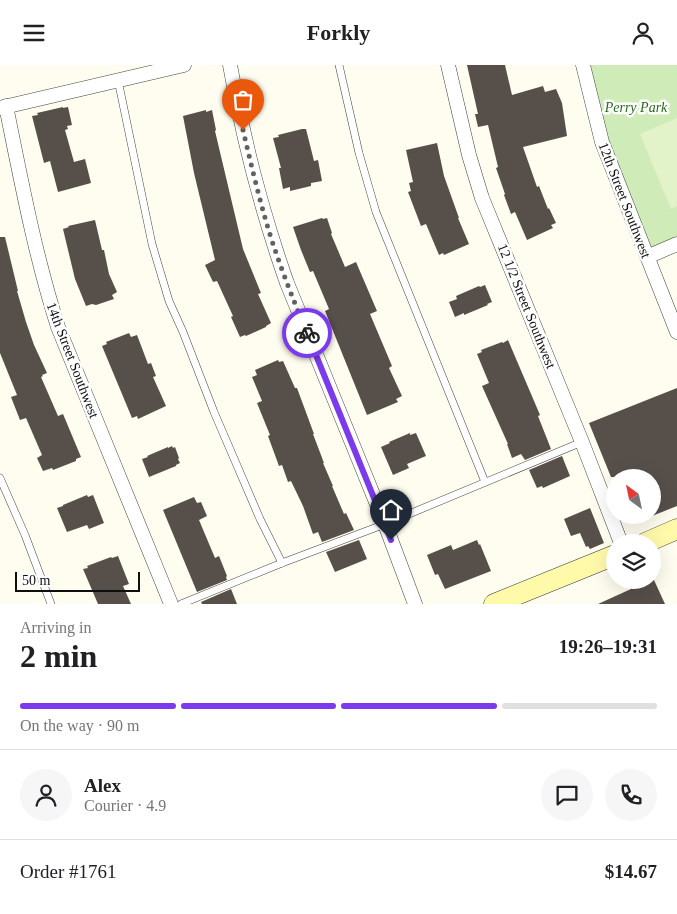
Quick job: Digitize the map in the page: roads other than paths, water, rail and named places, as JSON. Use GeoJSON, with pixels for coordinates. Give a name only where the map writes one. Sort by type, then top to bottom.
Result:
{"type":"FeatureCollection","features":[{"type":"Feature","properties":{"kind":"street"},"geometry":{"type":"LineString","coordinates":[[3,107],[184,65]]}},
{"type":"Feature","properties":{"kind":"street"},"geometry":{"type":"LineString","coordinates":[[230,65],[255,181],[273,243],[287,283],[385,524],[415,604]]}},
{"type":"Feature","properties":{"kind":"street","name":"12 1/2 Street Southwest"},"geometry":{"type":"LineString","coordinates":[[448,65],[469,155],[482,198],[618,534]]}},
{"type":"Feature","properties":{"kind":"street","name":"12th Street Southwest"},"geometry":{"type":"LineString","coordinates":[[583,65],[602,142],[677,332]]}},
{"type":"Feature","properties":{"kind":"street","name":"14th Street Southwest"},"geometry":{"type":"LineString","coordinates":[[3,107],[43,279],[58,327],[171,604]]}},
{"type":"Feature","properties":{"kind":"street"},"geometry":{"type":"LineString","coordinates":[[647,257],[677,244]]}},
{"type":"Feature","properties":{"kind":"street"},"geometry":{"type":"LineString","coordinates":[[661,536],[677,529]]}},
{"type":"Feature","properties":{"kind":"street"},"geometry":{"type":"LineString","coordinates":[[494,604],[606,559]]}},
{"type":"Feature","properties":{"kind":"lane"},"geometry":{"type":"LineString","coordinates":[[339,65],[359,153],[376,212],[485,482]]}},
{"type":"Feature","properties":{"kind":"lane"},"geometry":{"type":"LineString","coordinates":[[118,80],[152,244],[169,301],[256,510],[282,563]]}},
{"type":"Feature","properties":{"kind":"lane"},"geometry":{"type":"LineString","coordinates":[[182,604],[385,524],[582,442]]}},
{"type":"Feature","properties":{"kind":"lane"},"geometry":{"type":"LineString","coordinates":[[0,478],[25,535],[51,604]]}},
{"type":"Feature","properties":{"kind":"park label","name":"Perry Park"},"geometry":{"type":"Point","coordinates":[636,107]}}]}
